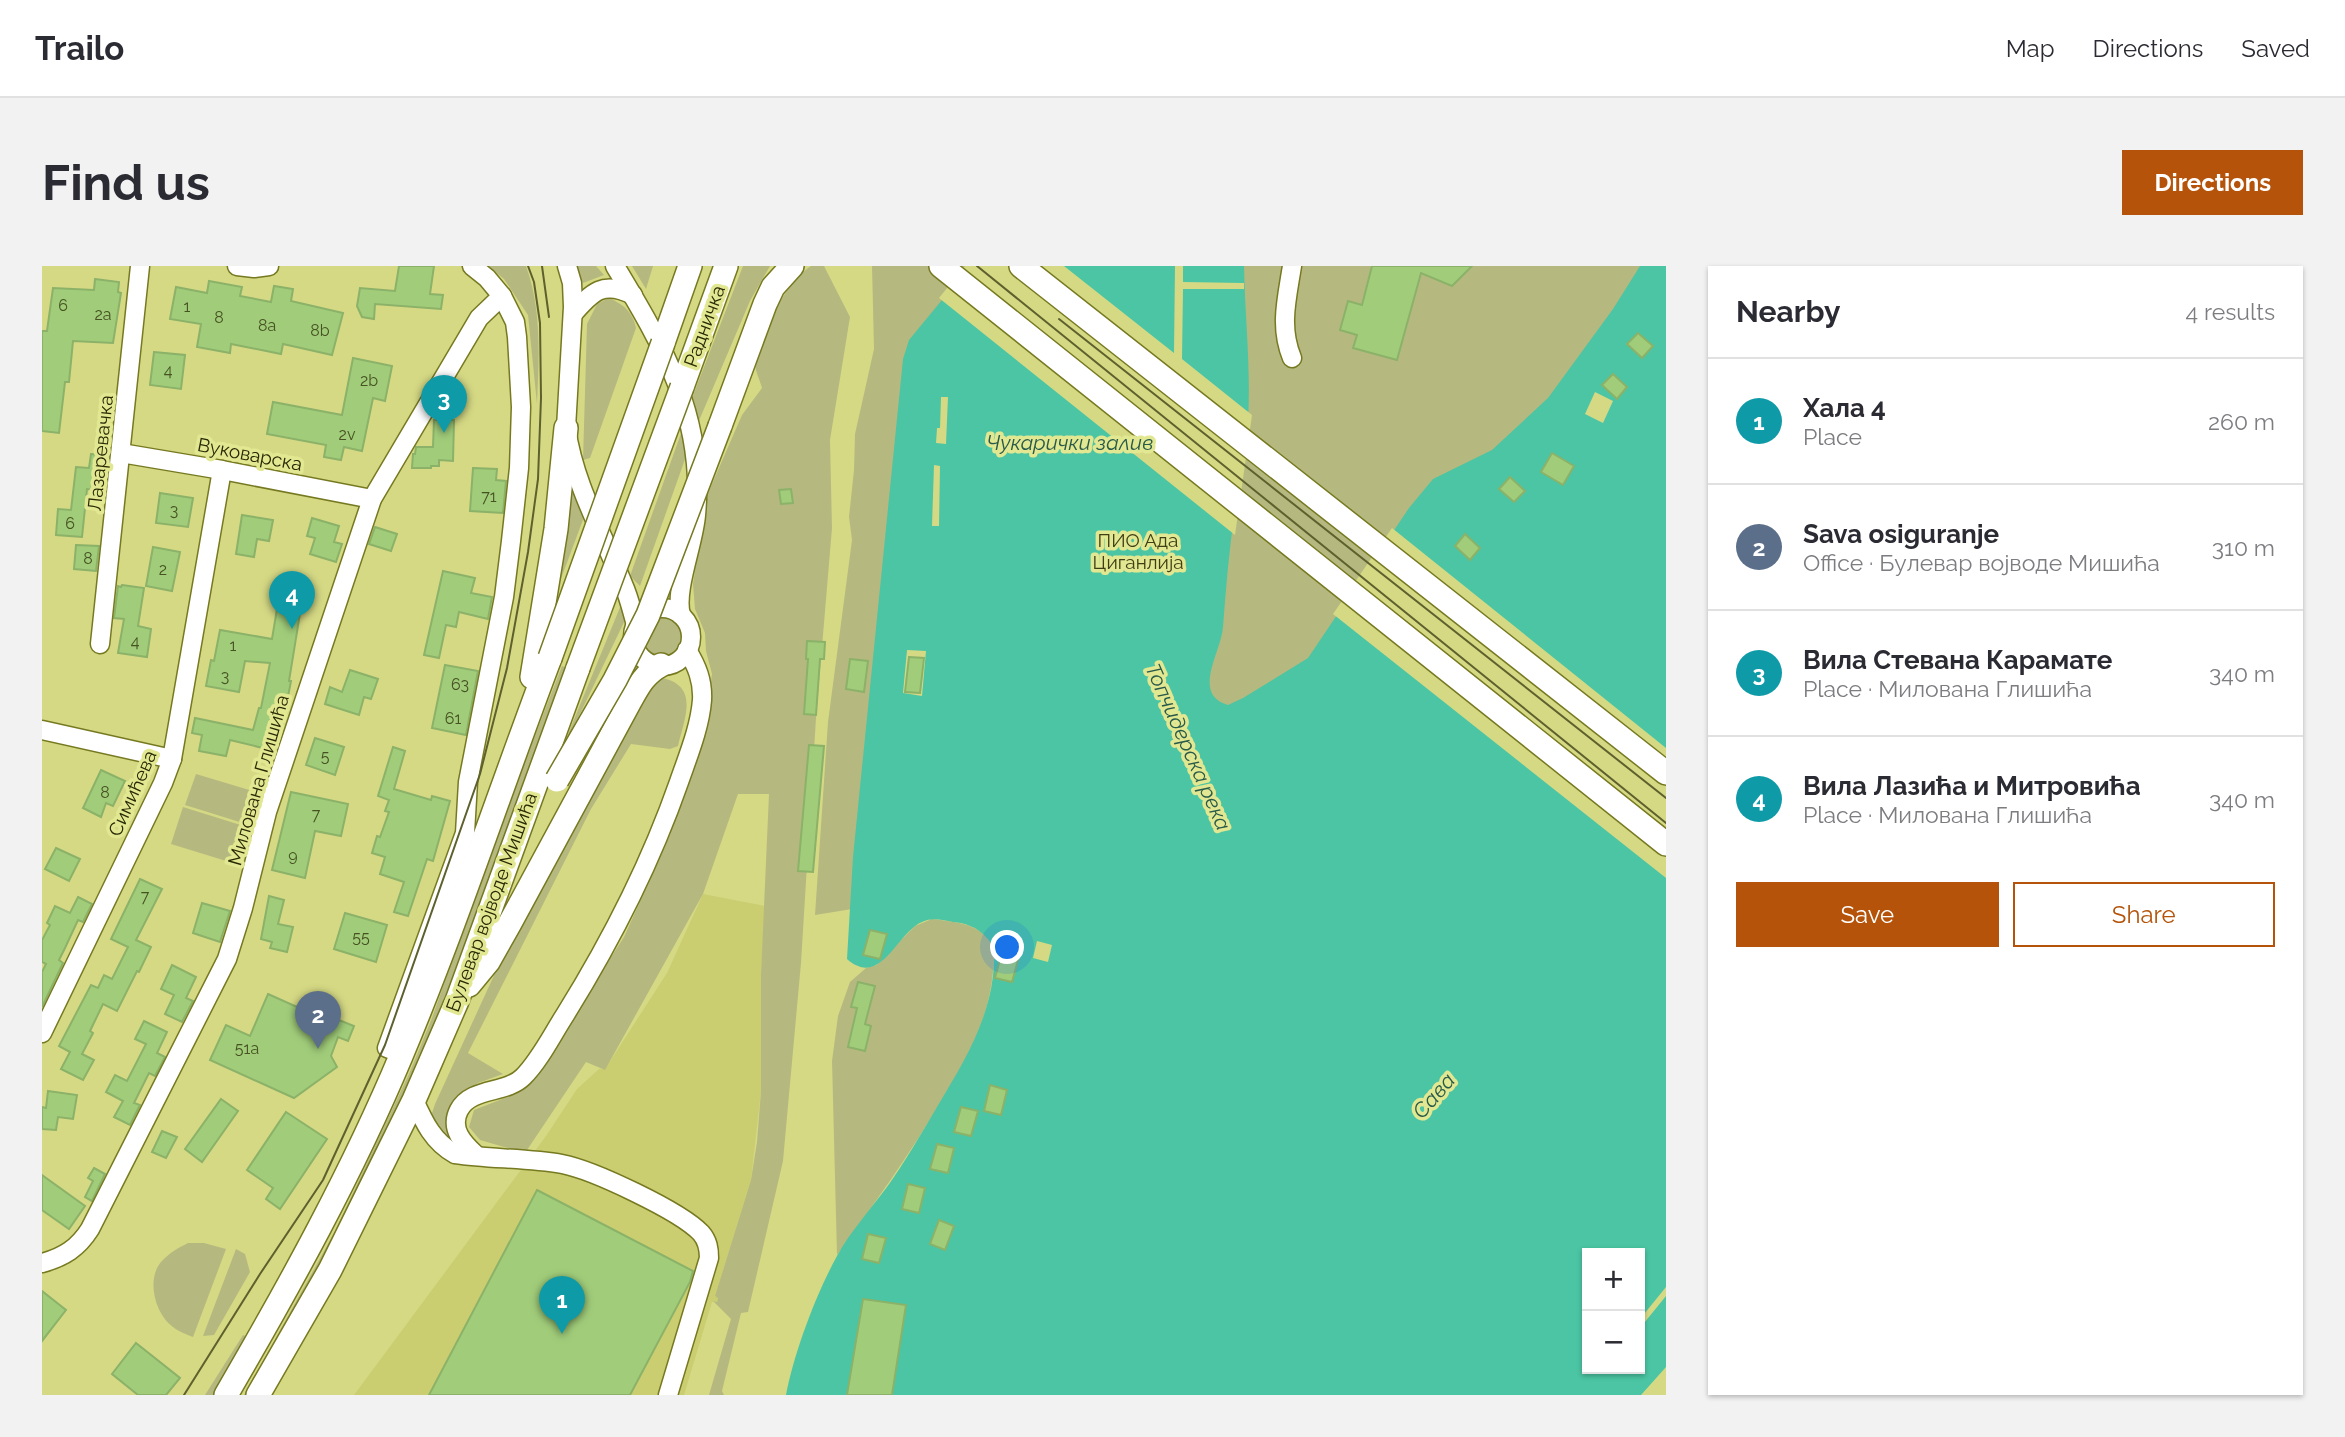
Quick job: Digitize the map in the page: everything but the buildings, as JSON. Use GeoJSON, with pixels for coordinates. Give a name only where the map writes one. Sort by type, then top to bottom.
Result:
{"type":"FeatureCollection","features":[{"type":"Feature","properties":{"kind":"main road","name":"Радничка"},"geometry":{"type":"LineString","coordinates":[[660,341],[690,266]]}},
{"type":"Feature","properties":{"kind":"main road","name":"Радничка"},"geometry":{"type":"LineString","coordinates":[[682,387],[726,266]]}},
{"type":"Feature","properties":{"kind":"main road"},"geometry":{"type":"LineString","coordinates":[[516,836],[558,780],[615,680],[648,615],[765,304],[773,287],[792,266]]}},
{"type":"Feature","properties":{"kind":"main road"},"geometry":{"type":"LineString","coordinates":[[941,266],[1666,844]]}},
{"type":"Feature","properties":{"kind":"main road"},"geometry":{"type":"LineString","coordinates":[[1021,266],[1666,773]]}},
{"type":"Feature","properties":{"kind":"main road","name":"Булевар војводе Мишића"},"geometry":{"type":"LineString","coordinates":[[226,1395],[280,1301],[354,1161],[402,1054],[550,658],[660,341]]}},
{"type":"Feature","properties":{"kind":"main road","name":"Булевар војводе Мишића"},"geometry":{"type":"LineString","coordinates":[[258,1395],[330,1270],[414,1100],[457,1000],[682,387]]}},
{"type":"Feature","properties":{"kind":"main road"},"geometry":{"type":"LineString","coordinates":[[512,761],[533,677],[540,634],[556,529],[565,428]]}},
{"type":"Feature","properties":{"kind":"main road"},"geometry":{"type":"LineString","coordinates":[[457,1000],[488,962],[643,678],[650,671],[667,664]]}},
{"type":"Feature","properties":{"kind":"street","name":"Лазаревачка"},"geometry":{"type":"LineString","coordinates":[[100,644],[141,266]]}},
{"type":"Feature","properties":{"kind":"street"},"geometry":{"type":"LineString","coordinates":[[237,266],[269,266]]}},
{"type":"Feature","properties":{"kind":"street"},"geometry":{"type":"LineString","coordinates":[[402,1054],[387,1048],[465,834],[468,782],[504,597],[519,468],[521,407],[515,322],[502,296],[487,278],[472,266]]}},
{"type":"Feature","properties":{"kind":"street"},"geometry":{"type":"LineString","coordinates":[[567,266],[573,307],[565,428],[575,471],[588,507],[624,585],[636,625],[634,640],[640,655],[653,664],[667,664],[691,677],[702,691]]}},
{"type":"Feature","properties":{"kind":"street"},"geometry":{"type":"LineString","coordinates":[[615,266],[660,341],[682,394],[696,452],[696,517],[679,600],[681,615]]}},
{"type":"Feature","properties":{"kind":"street"},"geometry":{"type":"LineString","coordinates":[[1292,266],[1283,323],[1292,358]]}},
{"type":"Feature","properties":{"kind":"street"},"geometry":{"type":"LineString","coordinates":[[573,307],[600,290],[613,288],[636,301]]}},
{"type":"Feature","properties":{"kind":"street","name":"Милована Глишића"},"geometry":{"type":"LineString","coordinates":[[42,1263],[70,1253],[83,1241],[222,972],[243,908],[267,812],[372,499],[479,318],[502,296]]}},
{"type":"Feature","properties":{"kind":"street","name":"Вуковарска"},"geometry":{"type":"LineString","coordinates":[[121,453],[372,499]]}},
{"type":"Feature","properties":{"kind":"street","name":"Симићева"},"geometry":{"type":"LineString","coordinates":[[42,1033],[163,783],[172,759],[222,470]]}},
{"type":"Feature","properties":{"kind":"street"},"geometry":{"type":"LineString","coordinates":[[624,585],[640,601],[658,608],[674,610],[690,628],[687,650],[667,664]]}},
{"type":"Feature","properties":{"kind":"street"},"geometry":{"type":"LineString","coordinates":[[636,625],[645,614],[658,608]]}},
{"type":"Feature","properties":{"kind":"street"},"geometry":{"type":"LineString","coordinates":[[476,1155],[462,1142],[458,1134],[456,1118],[459,1109],[472,1098],[506,1087],[522,1078],[551,1037],[616,930],[654,849],[697,724],[702,691],[699,673],[687,650]]}},
{"type":"Feature","properties":{"kind":"street"},"geometry":{"type":"LineString","coordinates":[[42,730],[172,759]]}},
{"type":"Feature","properties":{"kind":"street"},"geometry":{"type":"LineString","coordinates":[[414,1100],[429,1131],[446,1149],[455,1154],[559,1163],[591,1173],[677,1215],[701,1234],[708,1244],[709,1258],[668,1395]]}},
{"type":"Feature","properties":{"kind":"shaded area"},"geometry":{"type":"Polygon","coordinates":[[[703,894],[765,906],[761,974],[761,1091],[751,1180],[715,1296],[718,1297],[717,1302],[712,1302],[684,1395],[354,1395],[546,1136],[577,1089],[599,1069],[605,1069],[667,973],[703,894]]]}},
{"type":"Feature","properties":{"kind":"green space"},"geometry":{"type":"Polygon","coordinates":[[[488,266],[526,266],[537,317],[537,404],[528,315],[504,279],[488,266]]]}},
{"type":"Feature","properties":{"kind":"green space"},"geometry":{"type":"Polygon","coordinates":[[[575,266],[596,266],[604,275],[583,283],[575,266]]]}},
{"type":"Feature","properties":{"kind":"green space"},"geometry":{"type":"Polygon","coordinates":[[[632,266],[653,266],[646,289],[632,266]]]}},
{"type":"Feature","properties":{"kind":"green space"},"geometry":{"type":"Polygon","coordinates":[[[743,266],[770,266],[750,301],[698,423],[692,398],[743,266]]]}},
{"type":"Feature","properties":{"kind":"green space"},"geometry":{"type":"Polygon","coordinates":[[[811,266],[824,266],[850,317],[830,440],[832,528],[816,718],[801,963],[783,1161],[748,1312],[741,1313],[722,1391],[724,1395],[709,1395],[731,1319],[713,1301],[717,1302],[718,1298],[715,1296],[751,1180],[757,1142],[761,1091],[761,974],[769,794],[738,794],[703,894],[605,1070],[586,1062],[525,1153],[480,1140],[469,1127],[474,1110],[518,1093],[549,1053],[624,937],[670,835],[707,707],[712,674],[705,633],[695,609],[693,584],[705,500],[742,415],[762,388],[755,361],[762,336],[784,295],[811,266]]]}},
{"type":"Feature","properties":{"kind":"green space","name":"ПИО Ада Циганлија"},"geometry":{"type":"Polygon","coordinates":[[[872,266],[1666,266],[1243,846],[815,915],[828,722],[852,540],[849,517],[855,434],[874,349],[872,266]]]}},
{"type":"Feature","properties":{"kind":"green space"},"geometry":{"type":"Polygon","coordinates":[[[609,298],[627,309],[636,328],[590,458],[583,460],[587,324],[597,304],[609,298]]]}},
{"type":"Feature","properties":{"kind":"green space"},"geometry":{"type":"Polygon","coordinates":[[[684,425],[689,448],[640,586],[630,576],[684,425]]]}},
{"type":"Feature","properties":{"kind":"green space"},"geometry":{"type":"Polygon","coordinates":[[[567,479],[584,517],[549,611],[567,479]]]}},
{"type":"Feature","properties":{"kind":"green space"},"geometry":{"type":"Polygon","coordinates":[[[623,600],[626,618],[555,766],[623,600]]]}},
{"type":"Feature","properties":{"kind":"green space"},"geometry":{"type":"Polygon","coordinates":[[[654,617],[674,619],[680,628],[679,645],[667,655],[651,652],[644,645],[654,617]]]}},
{"type":"Feature","properties":{"kind":"green space"},"geometry":{"type":"Polygon","coordinates":[[[636,659],[647,666],[559,809],[636,659]]]}},
{"type":"Feature","properties":{"kind":"green space"},"geometry":{"type":"Polygon","coordinates":[[[562,666],[567,668],[449,994],[381,1152],[251,1395],[244,1395],[334,1233],[409,1074],[562,666]]]}},
{"type":"Feature","properties":{"kind":"green space"},"geometry":{"type":"Polygon","coordinates":[[[663,678],[675,682],[686,696],[686,715],[678,746],[670,749],[631,744],[591,809],[468,1053],[503,1074],[478,1083],[461,1095],[460,1147],[447,1140],[430,1119],[435,1104],[513,934],[652,683],[663,678]]]}},
{"type":"Feature","properties":{"kind":"green space"},"geometry":{"type":"Polygon","coordinates":[[[196,774],[256,792],[246,824],[185,805],[196,774]]]}},
{"type":"Feature","properties":{"kind":"green space"},"geometry":{"type":"Polygon","coordinates":[[[183,807],[247,827],[236,864],[171,844],[183,807]]]}},
{"type":"Feature","properties":{"kind":"green space"},"geometry":{"type":"Polygon","coordinates":[[[932,919],[975,928],[988,938],[993,946],[994,962],[986,1007],[968,1054],[942,1100],[837,1255],[832,1061],[838,1016],[850,982],[866,968],[876,965],[915,926],[932,919]]]}},
{"type":"Feature","properties":{"kind":"green space"},"geometry":{"type":"Polygon","coordinates":[[[188,1243],[204,1243],[226,1249],[193,1337],[178,1330],[161,1314],[153,1287],[156,1269],[161,1262],[188,1243]]]}},
{"type":"Feature","properties":{"kind":"green space"},"geometry":{"type":"Polygon","coordinates":[[[236,1249],[245,1254],[250,1272],[214,1335],[203,1336],[236,1249]]]}},
{"type":"Feature","properties":{"kind":"green space"},"geometry":{"type":"Polygon","coordinates":[[[243,1335],[248,1337],[213,1395],[205,1395],[243,1335]]]}},
{"type":"Feature","properties":{"kind":"water"},"geometry":{"type":"Polygon","coordinates":[[[970,266],[1244,266],[1249,382],[1247,432],[1231,539],[1223,627],[1210,682],[1211,692],[1217,700],[1228,705],[1308,658],[1409,508],[1433,479],[1492,450],[1548,398],[1613,309],[1640,266],[1666,266],[1666,1367],[1641,1395],[786,1395],[800,1343],[829,1271],[848,1238],[900,1168],[955,1076],[979,1028],[993,976],[993,950],[986,937],[971,926],[934,919],[926,920],[913,928],[879,963],[870,967],[859,966],[847,959],[853,857],[903,359],[909,340],[970,266]]]}},
{"type":"Feature","properties":{"kind":"pier"},"geometry":{"type":"Polygon","coordinates":[[[965,266],[1064,266],[1174,353],[1175,266],[1183,266],[1183,282],[1244,283],[1244,289],[1183,289],[1182,359],[1252,415],[1235,535],[939,298],[965,266]]]}},
{"type":"Feature","properties":{"kind":"pier"},"geometry":{"type":"Polygon","coordinates":[[[1595,392],[1613,401],[1603,423],[1585,414],[1595,392]]]}},
{"type":"Feature","properties":{"kind":"pier"},"geometry":{"type":"Polygon","coordinates":[[[941,397],[948,397],[946,444],[936,443],[937,428],[940,428],[941,397]]]}},
{"type":"Feature","properties":{"kind":"pier"},"geometry":{"type":"Polygon","coordinates":[[[934,465],[940,466],[939,526],[932,526],[934,465]]]}},
{"type":"Feature","properties":{"kind":"pier"},"geometry":{"type":"Polygon","coordinates":[[[1392,528],[1666,748],[1666,878],[1333,614],[1392,528]]]}},
{"type":"Feature","properties":{"kind":"pier"},"geometry":{"type":"Polygon","coordinates":[[[907,650],[926,651],[922,696],[903,693],[907,650]]]}},
{"type":"Feature","properties":{"kind":"pier"},"geometry":{"type":"Polygon","coordinates":[[[1037,941],[1052,945],[1048,962],[1033,958],[1037,941]]]}},
{"type":"Feature","properties":{"kind":"pier"},"geometry":{"type":"Polygon","coordinates":[[[1666,1287],[1666,1296],[1645,1322],[1645,1313],[1666,1287]]]}},
{"type":"Feature","properties":{"kind":"tram line"},"geometry":{"type":"LineString","coordinates":[[184,1395],[323,1180],[385,1045],[480,774],[507,668],[538,479],[540,323],[534,282],[528,266]]}},
{"type":"Feature","properties":{"kind":"tram line"},"geometry":{"type":"LineString","coordinates":[[542,266],[549,317]]}},
{"type":"Feature","properties":{"kind":"tram line"},"geometry":{"type":"LineString","coordinates":[[977,266],[1666,823]]}},
{"type":"Feature","properties":{"kind":"tram line"},"geometry":{"type":"LineString","coordinates":[[1059,319],[1666,798]]}},
{"type":"Feature","properties":{"kind":"place","name":"Вила Стевана Карамате"},"geometry":{"type":"Point","coordinates":[444,433]}},
{"type":"Feature","properties":{"kind":"place","name":"Вила Лазића и Митровића"},"geometry":{"type":"Point","coordinates":[292,629]}},
{"type":"Feature","properties":{"kind":"place","name":"Sava osiguranje"},"geometry":{"type":"Point","coordinates":[318,1049]}},
{"type":"Feature","properties":{"kind":"place","name":"Хала 4"},"geometry":{"type":"Point","coordinates":[562,1334]}},
{"type":"Feature","properties":{"kind":"water label","name":"Чукарички залив"},"geometry":{"type":"Point","coordinates":[1070,443]}},
{"type":"Feature","properties":{"kind":"water label","name":"Топчидерска река"},"geometry":{"type":"Point","coordinates":[1188,747]}},
{"type":"Feature","properties":{"kind":"water label","name":"Сава"},"geometry":{"type":"Point","coordinates":[1434,1096]}}]}
